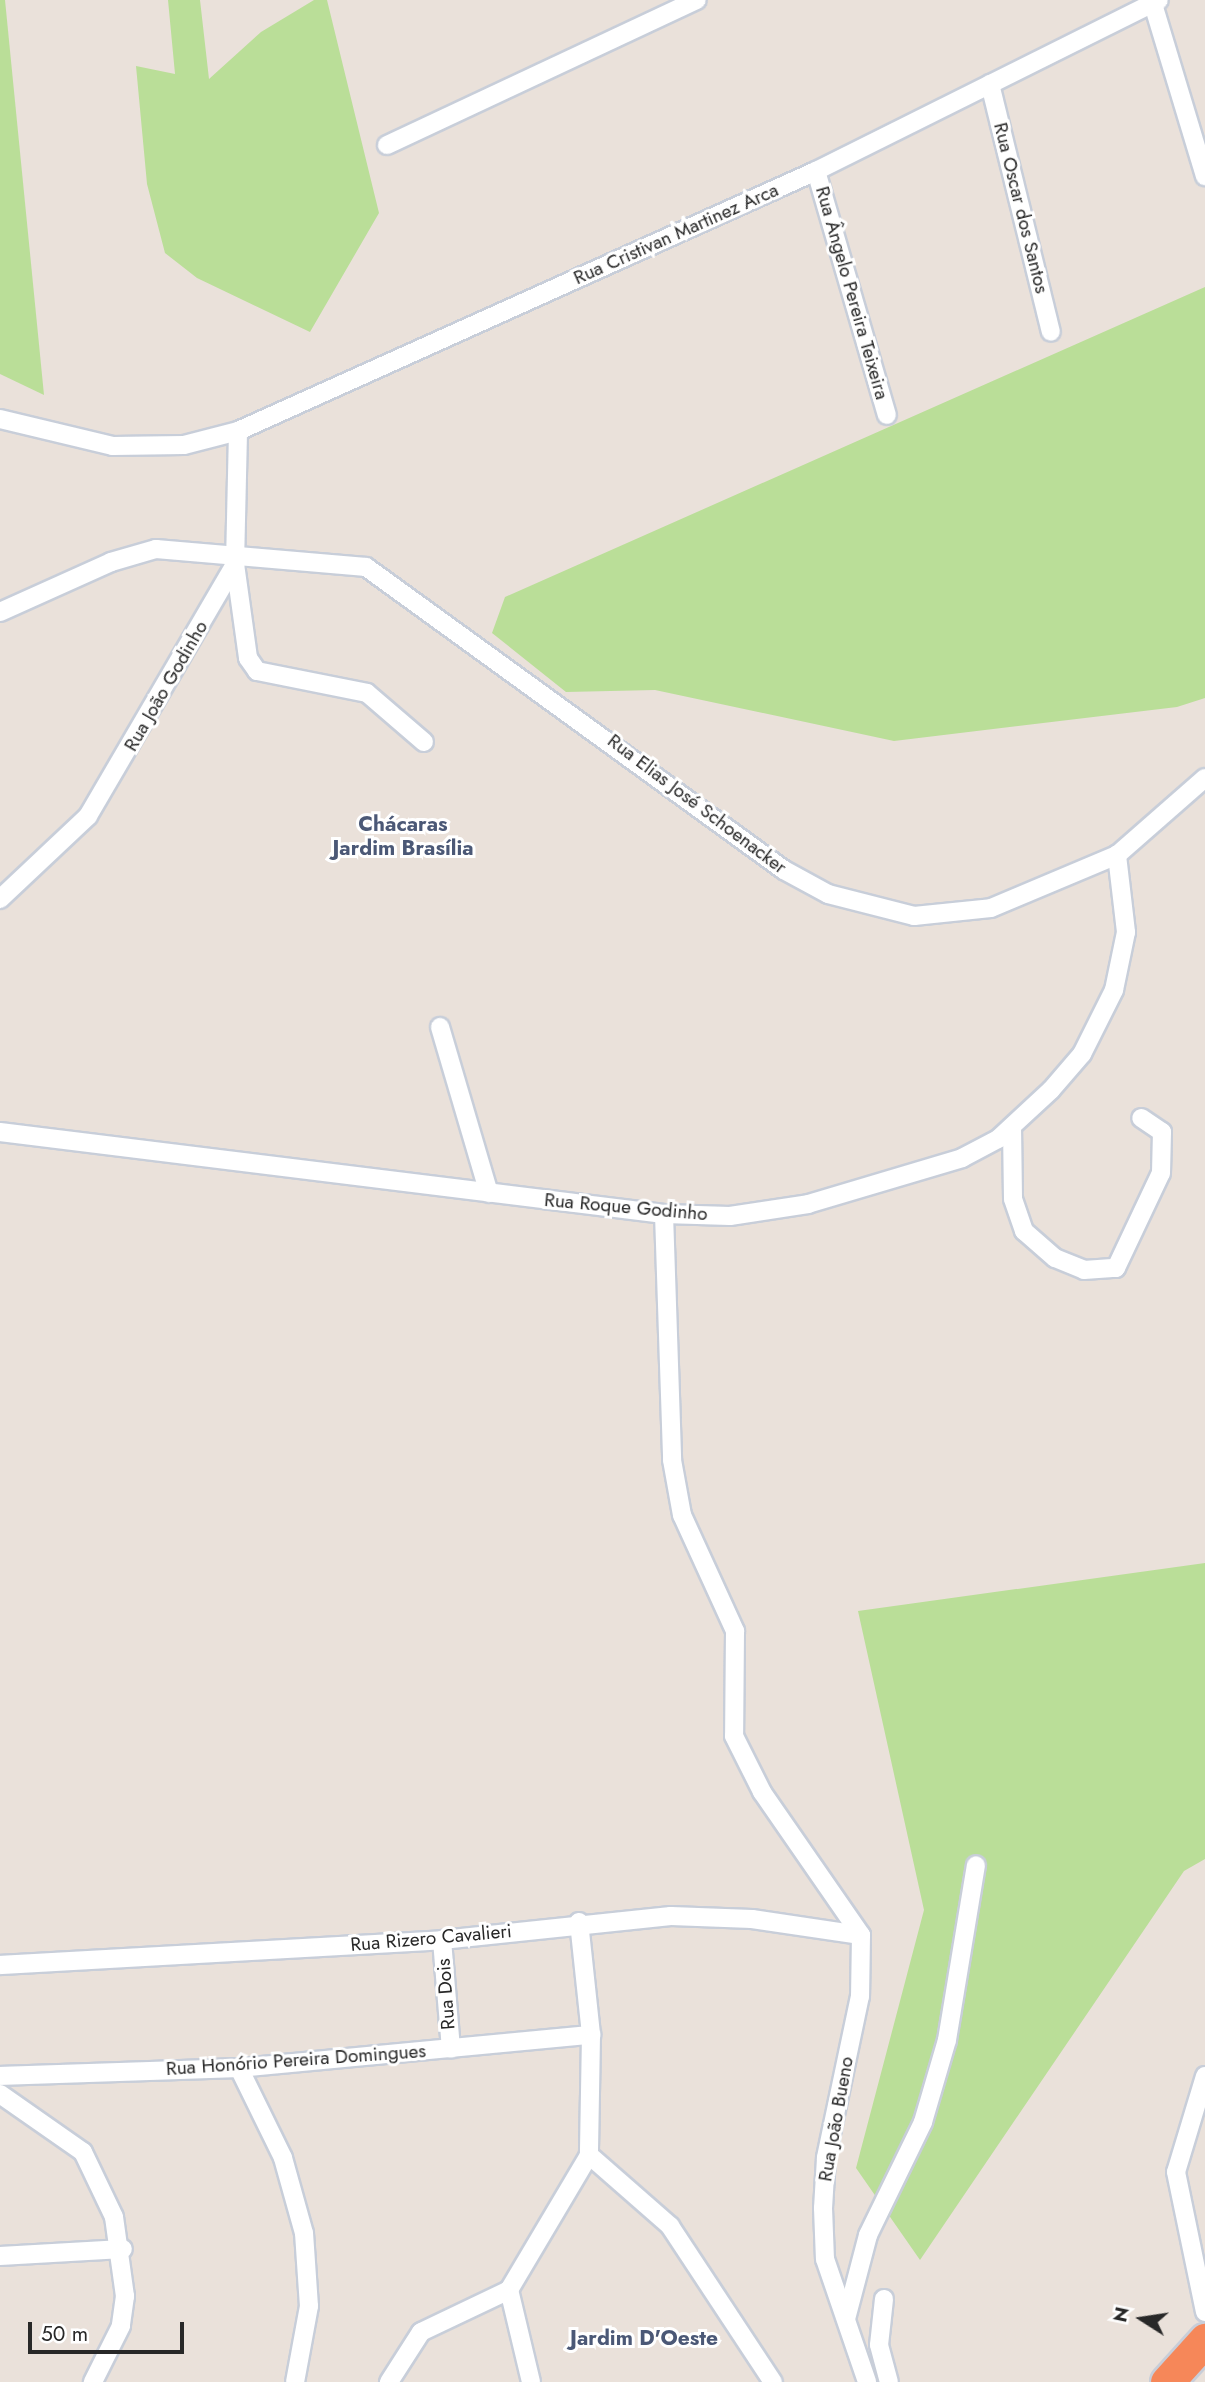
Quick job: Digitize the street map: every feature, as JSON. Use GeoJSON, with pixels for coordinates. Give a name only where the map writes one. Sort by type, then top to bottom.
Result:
{"type":"FeatureCollection","features":[{"type":"Feature","properties":{"kind":"highway"},"geometry":{"type":"LineString","coordinates":[[1167,2382],[1205,2340]]}},
{"type":"Feature","properties":{"kind":"street"},"geometry":{"type":"LineString","coordinates":[[387,145],[697,0]]}},
{"type":"Feature","properties":{"kind":"street"},"geometry":{"type":"LineString","coordinates":[[1156,2],[1205,176]]}},
{"type":"Feature","properties":{"kind":"street","name":"Rua Cristivan Martinez Arca"},"geometry":{"type":"LineString","coordinates":[[0,419],[113,446],[184,445],[238,431],[816,171],[1156,2]]}},
{"type":"Feature","properties":{"kind":"street","name":"Rua Oscar dos Santos"},"geometry":{"type":"LineString","coordinates":[[990,83],[1051,332]]}},
{"type":"Feature","properties":{"kind":"street","name":"Rua Ângelo Pereira Teixeira"},"geometry":{"type":"LineString","coordinates":[[816,171],[887,415]]}},
{"type":"Feature","properties":{"kind":"street","name":"Rua João Godinho"},"geometry":{"type":"LineString","coordinates":[[0,899],[88,816],[236,558],[238,431]]}},
{"type":"Feature","properties":{"kind":"street","name":"Rua Elias José Schoenacker"},"geometry":{"type":"LineString","coordinates":[[0,612],[111,562],[156,550],[236,558],[346,561],[388,579],[763,855],[828,894],[869,908],[952,917],[991,908],[1117,855],[1205,778]]}},
{"type":"Feature","properties":{"kind":"street"},"geometry":{"type":"LineString","coordinates":[[236,558],[248,658],[257,671],[368,693],[424,742]]}},
{"type":"Feature","properties":{"kind":"street","name":"Rua Roque Godinho"},"geometry":{"type":"LineString","coordinates":[[0,1132],[664,1214],[730,1216],[808,1204],[908,1178],[962,1158],[1012,1127],[1082,1054],[1110,1000],[1126,932],[1117,855]]}},
{"type":"Feature","properties":{"kind":"street"},"geometry":{"type":"LineString","coordinates":[[440,1027],[489,1193]]}},
{"type":"Feature","properties":{"kind":"street"},"geometry":{"type":"LineString","coordinates":[[1012,1127],[1013,1199],[1024,1231],[1055,1258],[1084,1270],[1116,1268],[1161,1173],[1162,1132],[1141,1118]]}},
{"type":"Feature","properties":{"kind":"street"},"geometry":{"type":"LineString","coordinates":[[664,1214],[672,1460],[682,1515],[739,1649],[734,1736],[762,1793],[861,1935]]}},
{"type":"Feature","properties":{"kind":"street"},"geometry":{"type":"LineString","coordinates":[[846,2319],[869,2235],[923,2122],[947,2040],[976,1865]]}},
{"type":"Feature","properties":{"kind":"street","name":"Rua Rizero Cavalieri"},"geometry":{"type":"LineString","coordinates":[[0,1965],[442,1940],[579,1922],[706,1915],[861,1935]]}},
{"type":"Feature","properties":{"kind":"street"},"geometry":{"type":"LineString","coordinates":[[389,2382],[421,2332],[509,2290],[589,2155],[592,2035],[579,1922]]}},
{"type":"Feature","properties":{"kind":"street","name":"Rua João Bueno"},"geometry":{"type":"LineString","coordinates":[[861,1935],[860,1996],[826,2158],[823,2208],[825,2259],[867,2382]]}},
{"type":"Feature","properties":{"kind":"street","name":"Rua Dois"},"geometry":{"type":"LineString","coordinates":[[442,1940],[451,2049]]}},
{"type":"Feature","properties":{"kind":"street","name":"Rua Honório Pereira Domingues"},"geometry":{"type":"LineString","coordinates":[[0,2076],[239,2068],[592,2035]]}},
{"type":"Feature","properties":{"kind":"street"},"geometry":{"type":"LineString","coordinates":[[239,2068],[283,2158],[304,2232],[309,2306],[295,2382]]}},
{"type":"Feature","properties":{"kind":"street"},"geometry":{"type":"LineString","coordinates":[[1205,2076],[1176,2172],[1205,2312]]}},
{"type":"Feature","properties":{"kind":"street"},"geometry":{"type":"LineString","coordinates":[[0,2094],[83,2152],[104,2189],[123,2249],[121,2326],[93,2382]]}},
{"type":"Feature","properties":{"kind":"street"},"geometry":{"type":"LineString","coordinates":[[589,2155],[670,2226],[773,2382]]}},
{"type":"Feature","properties":{"kind":"street"},"geometry":{"type":"LineString","coordinates":[[0,2256],[123,2249]]}},
{"type":"Feature","properties":{"kind":"street"},"geometry":{"type":"LineString","coordinates":[[509,2290],[531,2382]]}},
{"type":"Feature","properties":{"kind":"street"},"geometry":{"type":"LineString","coordinates":[[884,2299],[879,2345],[890,2382]]}},
{"type":"Feature","properties":{"kind":"green space"},"geometry":{"type":"Polygon","coordinates":[[[0,0],[5,0],[44,395],[0,374],[0,0]]]}},
{"type":"Feature","properties":{"kind":"green space"},"geometry":{"type":"Polygon","coordinates":[[[168,0],[200,0],[209,79],[261,32],[314,0],[327,0],[379,213],[310,332],[197,278],[165,253],[147,184],[136,66],[175,74],[168,0]]]}},
{"type":"Feature","properties":{"kind":"green space"},"geometry":{"type":"Polygon","coordinates":[[[1205,287],[1205,698],[1177,707],[894,741],[655,690],[566,692],[492,633],[505,597],[1205,287]]]}},
{"type":"Feature","properties":{"kind":"green space"},"geometry":{"type":"Polygon","coordinates":[[[1205,1563],[1205,1859],[1184,1871],[920,2260],[856,2168],[924,1910],[858,1611],[1205,1563]]]}},
{"type":"Feature","properties":{"kind":"district","name":"Chácaras Jardim Brasília"},"geometry":{"type":"Point","coordinates":[403,836]}},
{"type":"Feature","properties":{"kind":"district","name":"Jardim D'Oeste"},"geometry":{"type":"Point","coordinates":[644,2338]}}]}
